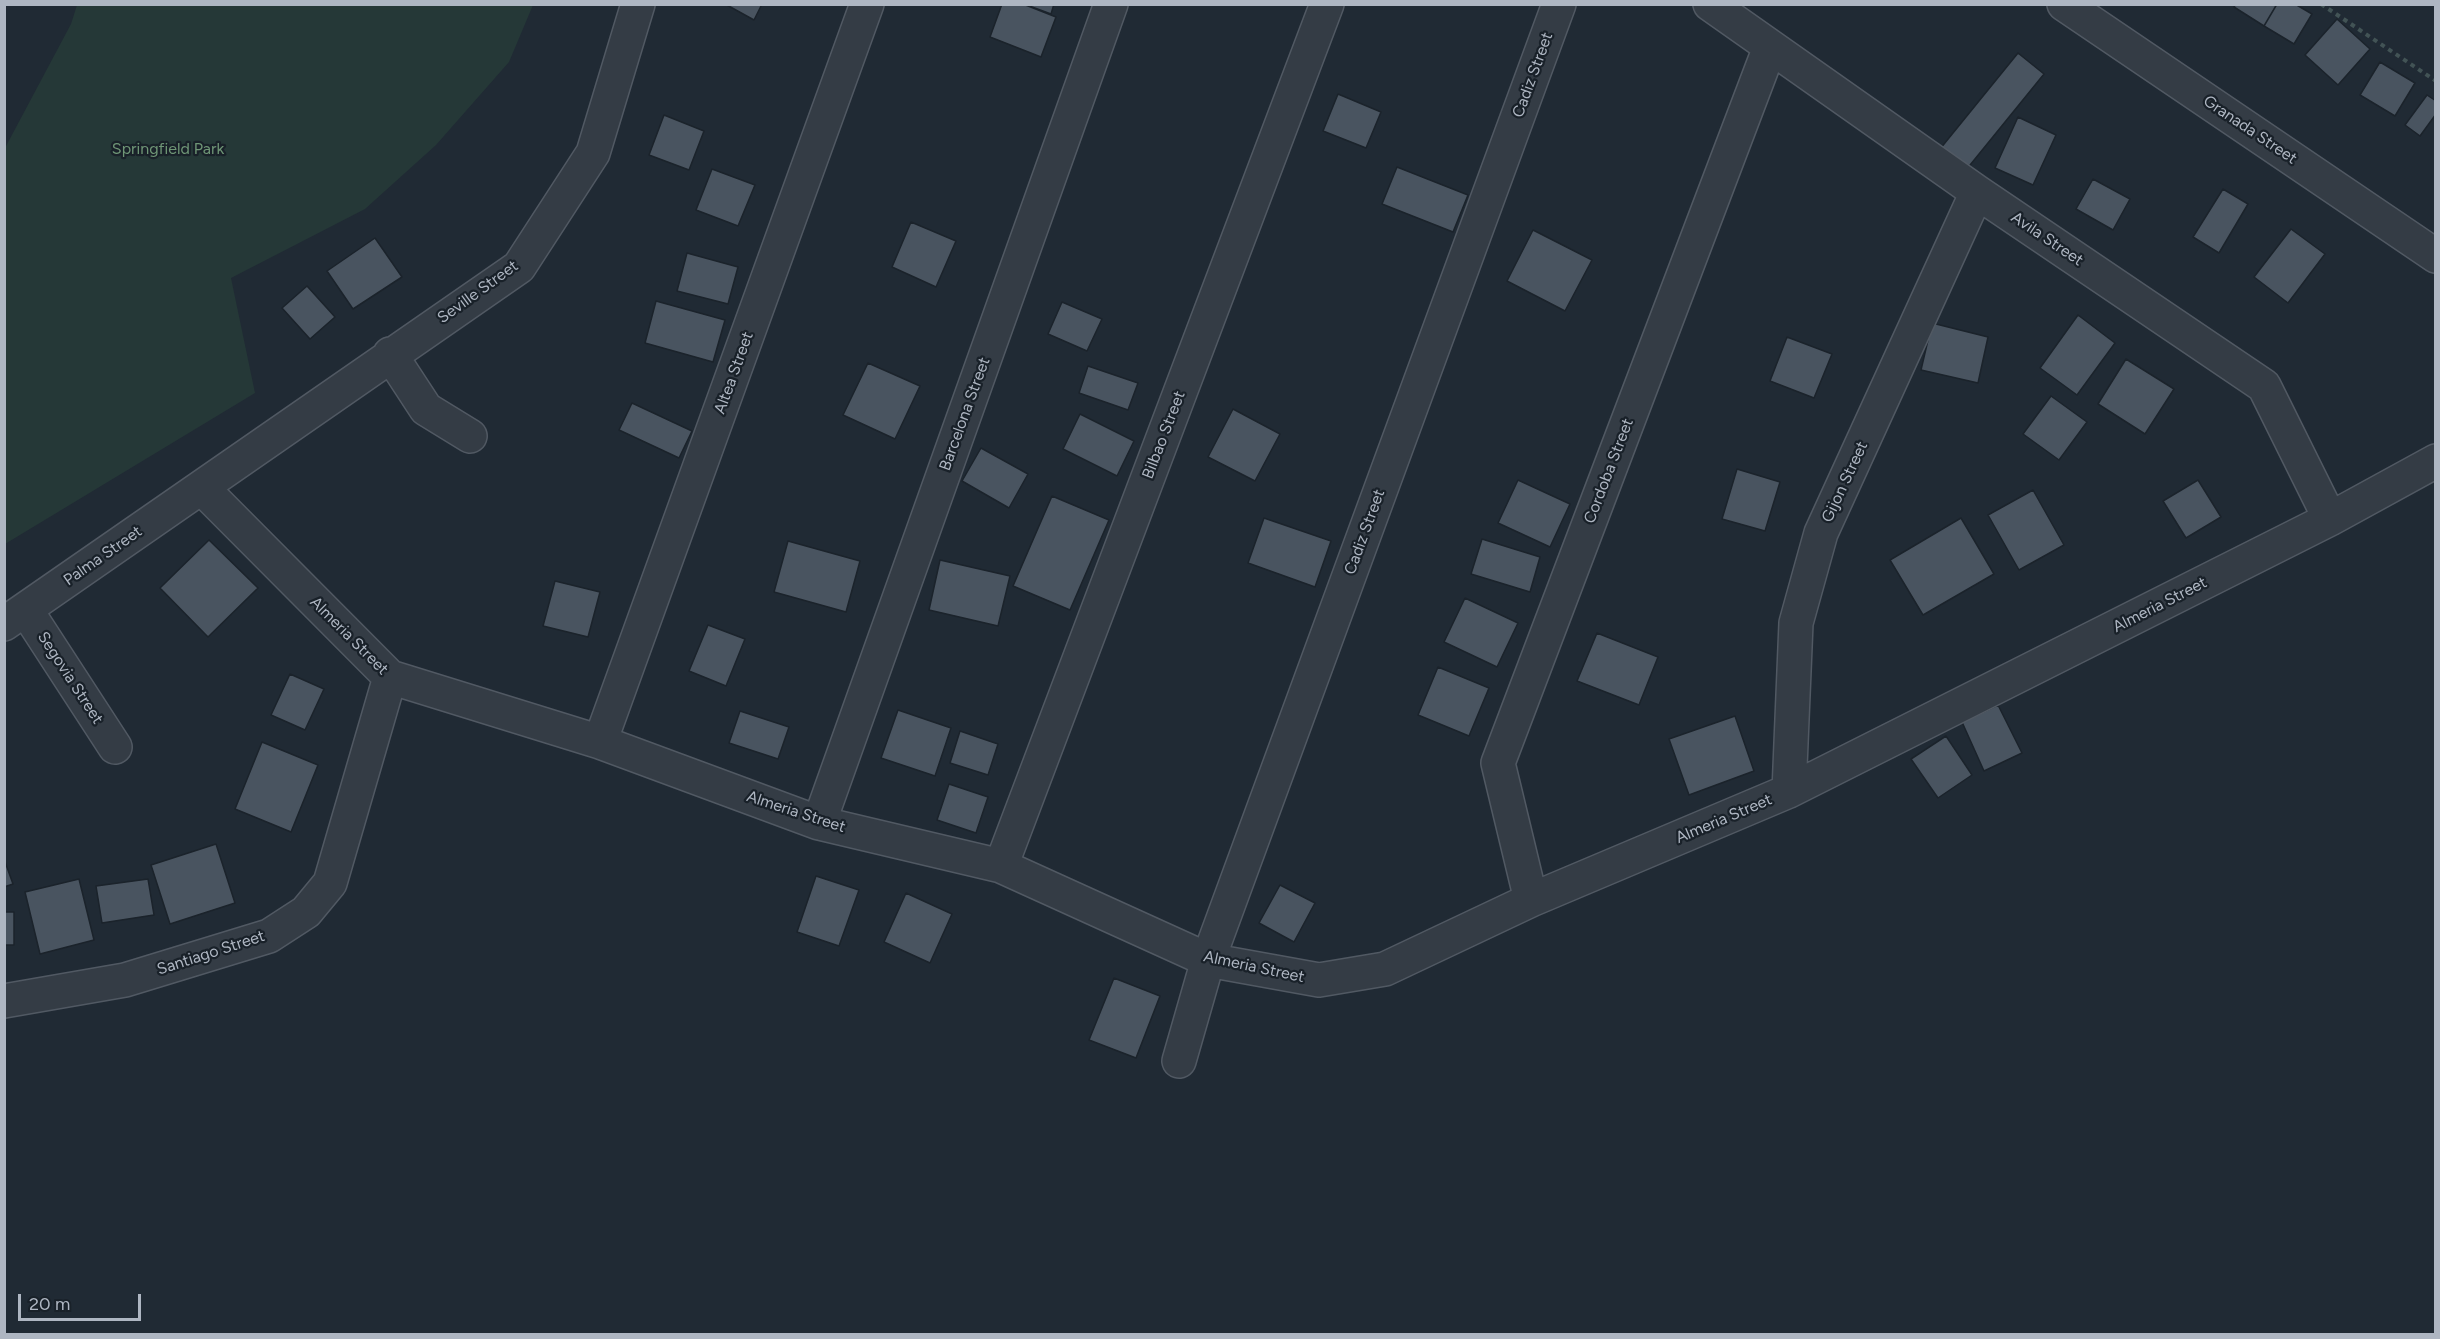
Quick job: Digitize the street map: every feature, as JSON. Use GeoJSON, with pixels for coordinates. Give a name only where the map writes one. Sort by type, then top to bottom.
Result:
{"type":"FeatureCollection","features":[{"type":"Feature","properties":{"kind":"street","name":"Seville Street"},"geometry":{"type":"LineString","coordinates":[[202,488],[390,354],[519,267],[593,153],[638,4]]}},
{"type":"Feature","properties":{"kind":"street","name":"Altea Street"},"geometry":{"type":"LineString","coordinates":[[600,742],[867,4]]}},
{"type":"Feature","properties":{"kind":"street","name":"Barcelona Street"},"geometry":{"type":"LineString","coordinates":[[819,823],[1111,4]]}},
{"type":"Feature","properties":{"kind":"street","name":"Bilbao Street"},"geometry":{"type":"LineString","coordinates":[[1001,866],[1327,4]]}},
{"type":"Feature","properties":{"kind":"street","name":"Cadiz Street"},"geometry":{"type":"LineString","coordinates":[[1179,1061],[1208,960],[1559,4]]}},
{"type":"Feature","properties":{"kind":"street","name":"Avila Street"},"geometry":{"type":"LineString","coordinates":[[1710,4],[1977,192],[2264,386],[2330,519]]}},
{"type":"Feature","properties":{"kind":"street","name":"Granada Street"},"geometry":{"type":"LineString","coordinates":[[2064,4],[2436,256]]}},
{"type":"Feature","properties":{"kind":"street","name":"Cordoba Street"},"geometry":{"type":"LineString","coordinates":[[1531,900],[1498,763],[1770,47]]}},
{"type":"Feature","properties":{"kind":"street","name":"Gijon Street"},"geometry":{"type":"LineString","coordinates":[[1790,791],[1796,623],[1821,534],[1977,192]]}},
{"type":"Feature","properties":{"kind":"street"},"geometry":{"type":"LineString","coordinates":[[390,354],[426,409],[470,436]]}},
{"type":"Feature","properties":{"kind":"street"},"geometry":{"type":"LineString","coordinates":[[2330,519],[2436,461]]}},
{"type":"Feature","properties":{"kind":"street","name":"Almeria Street"},"geometry":{"type":"LineString","coordinates":[[202,488],[390,677],[600,742],[819,823],[1001,866],[1208,960],[1319,980],[1385,969],[1531,900],[1790,791],[2330,519]]}},
{"type":"Feature","properties":{"kind":"street","name":"Palma Street"},"geometry":{"type":"LineString","coordinates":[[15,617],[202,488]]}},
{"type":"Feature","properties":{"kind":"street","name":"Segovia Street"},"geometry":{"type":"LineString","coordinates":[[15,617],[115,747]]}},
{"type":"Feature","properties":{"kind":"street","name":"Santiago Street"},"geometry":{"type":"LineString","coordinates":[[4,1001],[125,980],[269,936],[306,912],[330,883],[390,677]]}},
{"type":"Feature","properties":{"kind":"path"},"geometry":{"type":"LineString","coordinates":[[2321,4],[2436,81]]}},
{"type":"Feature","properties":{"kind":"green space","name":"Springfield Park"},"geometry":{"type":"Polygon","coordinates":[[[77,5],[533,5],[509,62],[436,145],[365,209],[231,278],[255,393],[5,544],[5,148],[71,24],[77,5]]]}},
{"type":"Feature","properties":{"kind":"building"},"geometry":{"type":"Polygon","coordinates":[[[725,4],[762,4],[754,20],[725,4]]]}},
{"type":"Feature","properties":{"kind":"building"},"geometry":{"type":"Polygon","coordinates":[[[1002,4],[1023,4],[1056,17],[1041,57],[990,37],[1002,4]]]}},
{"type":"Feature","properties":{"kind":"building"},"geometry":{"type":"Polygon","coordinates":[[[1024,4],[1054,4],[1051,14],[1024,4]]]}},
{"type":"Feature","properties":{"kind":"building"},"geometry":{"type":"Polygon","coordinates":[[[2236,4],[2277,4],[2264,26],[2234,7],[2236,4]]]}},
{"type":"Feature","properties":{"kind":"building"},"geometry":{"type":"Polygon","coordinates":[[[2277,4],[2295,4],[2312,14],[2294,44],[2264,26],[2277,4]]]}},
{"type":"Feature","properties":{"kind":"building"},"geometry":{"type":"Polygon","coordinates":[[[2337,19],[2370,49],[2338,85],[2305,55],[2337,19]]]}},
{"type":"Feature","properties":{"kind":"building"},"geometry":{"type":"Polygon","coordinates":[[[2018,53],[2044,74],[1966,170],[1940,149],[2018,53]]]}},
{"type":"Feature","properties":{"kind":"building"},"geometry":{"type":"Polygon","coordinates":[[[2380,62],[2415,83],[2395,116],[2360,95],[2380,62]]]}},
{"type":"Feature","properties":{"kind":"building"},"geometry":{"type":"Polygon","coordinates":[[[1338,94],[1381,112],[1366,148],[1323,131],[1338,94]]]}},
{"type":"Feature","properties":{"kind":"building"},"geometry":{"type":"Polygon","coordinates":[[[2427,95],[2436,101],[2436,114],[2420,136],[2405,125],[2427,95]]]}},
{"type":"Feature","properties":{"kind":"building"},"geometry":{"type":"Polygon","coordinates":[[[664,115],[704,131],[689,170],[649,155],[664,115]]]}},
{"type":"Feature","properties":{"kind":"building"},"geometry":{"type":"Polygon","coordinates":[[[2018,117],[2056,135],[2033,185],[1995,168],[2018,117]]]}},
{"type":"Feature","properties":{"kind":"building"},"geometry":{"type":"Polygon","coordinates":[[[1397,167],[1468,195],[1453,232],[1382,204],[1397,167]]]}},
{"type":"Feature","properties":{"kind":"building"},"geometry":{"type":"Polygon","coordinates":[[[712,169],[755,185],[738,226],[696,210],[712,169]]]}},
{"type":"Feature","properties":{"kind":"building"},"geometry":{"type":"Polygon","coordinates":[[[2093,179],[2130,199],[2113,230],[2076,209],[2093,179]]]}},
{"type":"Feature","properties":{"kind":"building"},"geometry":{"type":"Polygon","coordinates":[[[2223,189],[2248,204],[2219,253],[2193,237],[2223,189]]]}},
{"type":"Feature","properties":{"kind":"building"},"geometry":{"type":"Polygon","coordinates":[[[911,222],[956,241],[936,287],[892,267],[911,222]]]}},
{"type":"Feature","properties":{"kind":"building"},"geometry":{"type":"Polygon","coordinates":[[[2291,229],[2325,254],[2288,303],[2254,277],[2291,229]]]}},
{"type":"Feature","properties":{"kind":"building"},"geometry":{"type":"Polygon","coordinates":[[[1533,230],[1592,260],[1565,311],[1507,281],[1533,230]]]}},
{"type":"Feature","properties":{"kind":"building"},"geometry":{"type":"Polygon","coordinates":[[[375,238],[402,277],[353,309],[327,271],[375,238]]]}},
{"type":"Feature","properties":{"kind":"building"},"geometry":{"type":"Polygon","coordinates":[[[687,253],[738,267],[728,304],[677,291],[687,253]]]}},
{"type":"Feature","properties":{"kind":"building"},"geometry":{"type":"Polygon","coordinates":[[[307,286],[335,317],[310,339],[282,308],[307,286]]]}},
{"type":"Feature","properties":{"kind":"building"},"geometry":{"type":"Polygon","coordinates":[[[656,301],[725,320],[713,362],[645,343],[656,301]]]}},
{"type":"Feature","properties":{"kind":"building"},"geometry":{"type":"Polygon","coordinates":[[[1062,302],[1102,319],[1087,351],[1048,334],[1062,302]]]}},
{"type":"Feature","properties":{"kind":"building"},"geometry":{"type":"Polygon","coordinates":[[[2078,315],[2115,343],[2077,395],[2040,368],[2078,315]]]}},
{"type":"Feature","properties":{"kind":"building"},"geometry":{"type":"Polygon","coordinates":[[[1932,323],[1988,337],[1978,383],[1921,370],[1932,323]]]}},
{"type":"Feature","properties":{"kind":"building"},"geometry":{"type":"Polygon","coordinates":[[[1787,337],[1832,354],[1814,398],[1770,381],[1787,337]]]}},
{"type":"Feature","properties":{"kind":"building"},"geometry":{"type":"Polygon","coordinates":[[[2126,359],[2174,389],[2145,434],[2098,404],[2126,359]]]}},
{"type":"Feature","properties":{"kind":"building"},"geometry":{"type":"Polygon","coordinates":[[[868,363],[920,386],[895,439],[843,415],[868,363]]]}},
{"type":"Feature","properties":{"kind":"building"},"geometry":{"type":"Polygon","coordinates":[[[1088,366],[1138,383],[1128,410],[1079,393],[1088,366]]]}},
{"type":"Feature","properties":{"kind":"building"},"geometry":{"type":"Polygon","coordinates":[[[2051,396],[2087,422],[2059,460],[2023,434],[2051,396]]]}},
{"type":"Feature","properties":{"kind":"building"},"geometry":{"type":"Polygon","coordinates":[[[632,403],[692,431],[679,458],[619,430],[632,403]]]}},
{"type":"Feature","properties":{"kind":"building"},"geometry":{"type":"Polygon","coordinates":[[[1233,409],[1280,434],[1255,481],[1208,457],[1233,409]]]}},
{"type":"Feature","properties":{"kind":"building"},"geometry":{"type":"Polygon","coordinates":[[[1080,414],[1134,441],[1117,476],[1063,449],[1080,414]]]}},
{"type":"Feature","properties":{"kind":"building"},"geometry":{"type":"Polygon","coordinates":[[[981,448],[1028,474],[1009,508],[962,481],[981,448]]]}},
{"type":"Feature","properties":{"kind":"building"},"geometry":{"type":"Polygon","coordinates":[[[1737,469],[1780,482],[1765,531],[1722,519],[1737,469]]]}},
{"type":"Feature","properties":{"kind":"building"},"geometry":{"type":"Polygon","coordinates":[[[1518,480],[1570,504],[1550,547],[1498,523],[1518,480]]]}},
{"type":"Feature","properties":{"kind":"building"},"geometry":{"type":"Polygon","coordinates":[[[2198,480],[2221,517],[2186,538],[2163,501],[2198,480]]]}},
{"type":"Feature","properties":{"kind":"building"},"geometry":{"type":"Polygon","coordinates":[[[2033,490],[2064,545],[2019,570],[1988,515],[2033,490]]]}},
{"type":"Feature","properties":{"kind":"building"},"geometry":{"type":"Polygon","coordinates":[[[1052,496],[1109,520],[1070,610],[1013,586],[1052,496]]]}},
{"type":"Feature","properties":{"kind":"building"},"geometry":{"type":"Polygon","coordinates":[[[1264,518],[1331,541],[1315,587],[1248,563],[1264,518]]]}},
{"type":"Feature","properties":{"kind":"building"},"geometry":{"type":"Polygon","coordinates":[[[1961,518],[1994,574],[1923,615],[1890,560],[1961,518]]]}},
{"type":"Feature","properties":{"kind":"building"},"geometry":{"type":"Polygon","coordinates":[[[1482,539],[1540,557],[1530,592],[1471,574],[1482,539]]]}},
{"type":"Feature","properties":{"kind":"building"},"geometry":{"type":"Polygon","coordinates":[[[209,540],[258,588],[208,637],[160,588],[209,540]]]}},
{"type":"Feature","properties":{"kind":"building"},"geometry":{"type":"Polygon","coordinates":[[[788,541],[860,561],[846,612],[774,592],[788,541]]]}},
{"type":"Feature","properties":{"kind":"building"},"geometry":{"type":"Polygon","coordinates":[[[940,560],[1010,576],[998,626],[929,610],[940,560]]]}},
{"type":"Feature","properties":{"kind":"building"},"geometry":{"type":"Polygon","coordinates":[[[555,581],[600,592],[588,637],[543,626],[555,581]]]}},
{"type":"Feature","properties":{"kind":"building"},"geometry":{"type":"Polygon","coordinates":[[[1465,598],[1518,623],[1497,667],[1444,642],[1465,598]]]}},
{"type":"Feature","properties":{"kind":"building"},"geometry":{"type":"Polygon","coordinates":[[[708,625],[745,639],[726,686],[689,671],[708,625]]]}},
{"type":"Feature","properties":{"kind":"building"},"geometry":{"type":"Polygon","coordinates":[[[1597,633],[1658,657],[1639,705],[1577,681],[1597,633]]]}},
{"type":"Feature","properties":{"kind":"building"},"geometry":{"type":"Polygon","coordinates":[[[1438,667],[1489,688],[1469,736],[1418,715],[1438,667]]]}},
{"type":"Feature","properties":{"kind":"building"},"geometry":{"type":"Polygon","coordinates":[[[290,674],[324,689],[305,730],[271,715],[290,674]]]}},
{"type":"Feature","properties":{"kind":"building"},"geometry":{"type":"Polygon","coordinates":[[[1998,705],[2022,753],[1984,771],[1962,722],[1998,705]]]}},
{"type":"Feature","properties":{"kind":"building"},"geometry":{"type":"Polygon","coordinates":[[[898,710],[951,728],[935,776],[881,758],[898,710]]]}},
{"type":"Feature","properties":{"kind":"building"},"geometry":{"type":"Polygon","coordinates":[[[740,711],[789,727],[778,759],[729,743],[740,711]]]}},
{"type":"Feature","properties":{"kind":"building"},"geometry":{"type":"Polygon","coordinates":[[[1735,716],[1754,771],[1689,795],[1669,739],[1735,716]]]}},
{"type":"Feature","properties":{"kind":"building"},"geometry":{"type":"Polygon","coordinates":[[[960,731],[998,744],[988,775],[950,763],[960,731]]]}},
{"type":"Feature","properties":{"kind":"building"},"geometry":{"type":"Polygon","coordinates":[[[1946,736],[1972,775],[1938,798],[1911,759],[1946,736]]]}},
{"type":"Feature","properties":{"kind":"building"},"geometry":{"type":"Polygon","coordinates":[[[262,742],[318,765],[291,832],[235,809],[262,742]]]}},
{"type":"Feature","properties":{"kind":"building"},"geometry":{"type":"Polygon","coordinates":[[[949,784],[988,797],[976,833],[937,820],[949,784]]]}},
{"type":"Feature","properties":{"kind":"building"},"geometry":{"type":"Polygon","coordinates":[[[216,844],[235,903],[170,924],[151,865],[216,844]]]}},
{"type":"Feature","properties":{"kind":"building"},"geometry":{"type":"Polygon","coordinates":[[[4,859],[13,884],[4,887],[4,859]]]}},
{"type":"Feature","properties":{"kind":"building"},"geometry":{"type":"Polygon","coordinates":[[[816,876],[859,890],[839,946],[797,932],[816,876]]]}},
{"type":"Feature","properties":{"kind":"building"},"geometry":{"type":"Polygon","coordinates":[[[79,879],[94,940],[40,954],[25,892],[79,879]]]}},
{"type":"Feature","properties":{"kind":"building"},"geometry":{"type":"Polygon","coordinates":[[[148,879],[154,915],[102,923],[96,886],[148,879]]]}},
{"type":"Feature","properties":{"kind":"building"},"geometry":{"type":"Polygon","coordinates":[[[1280,885],[1315,903],[1294,942],[1259,923],[1280,885]]]}},
{"type":"Feature","properties":{"kind":"building"},"geometry":{"type":"Polygon","coordinates":[[[906,893],[952,914],[930,963],[884,942],[906,893]]]}},
{"type":"Feature","properties":{"kind":"building"},"geometry":{"type":"Polygon","coordinates":[[[4,912],[14,912],[14,945],[4,945],[4,912]]]}},
{"type":"Feature","properties":{"kind":"building"},"geometry":{"type":"Polygon","coordinates":[[[1114,978],[1160,996],[1136,1058],[1089,1040],[1114,978]]]}}]}
